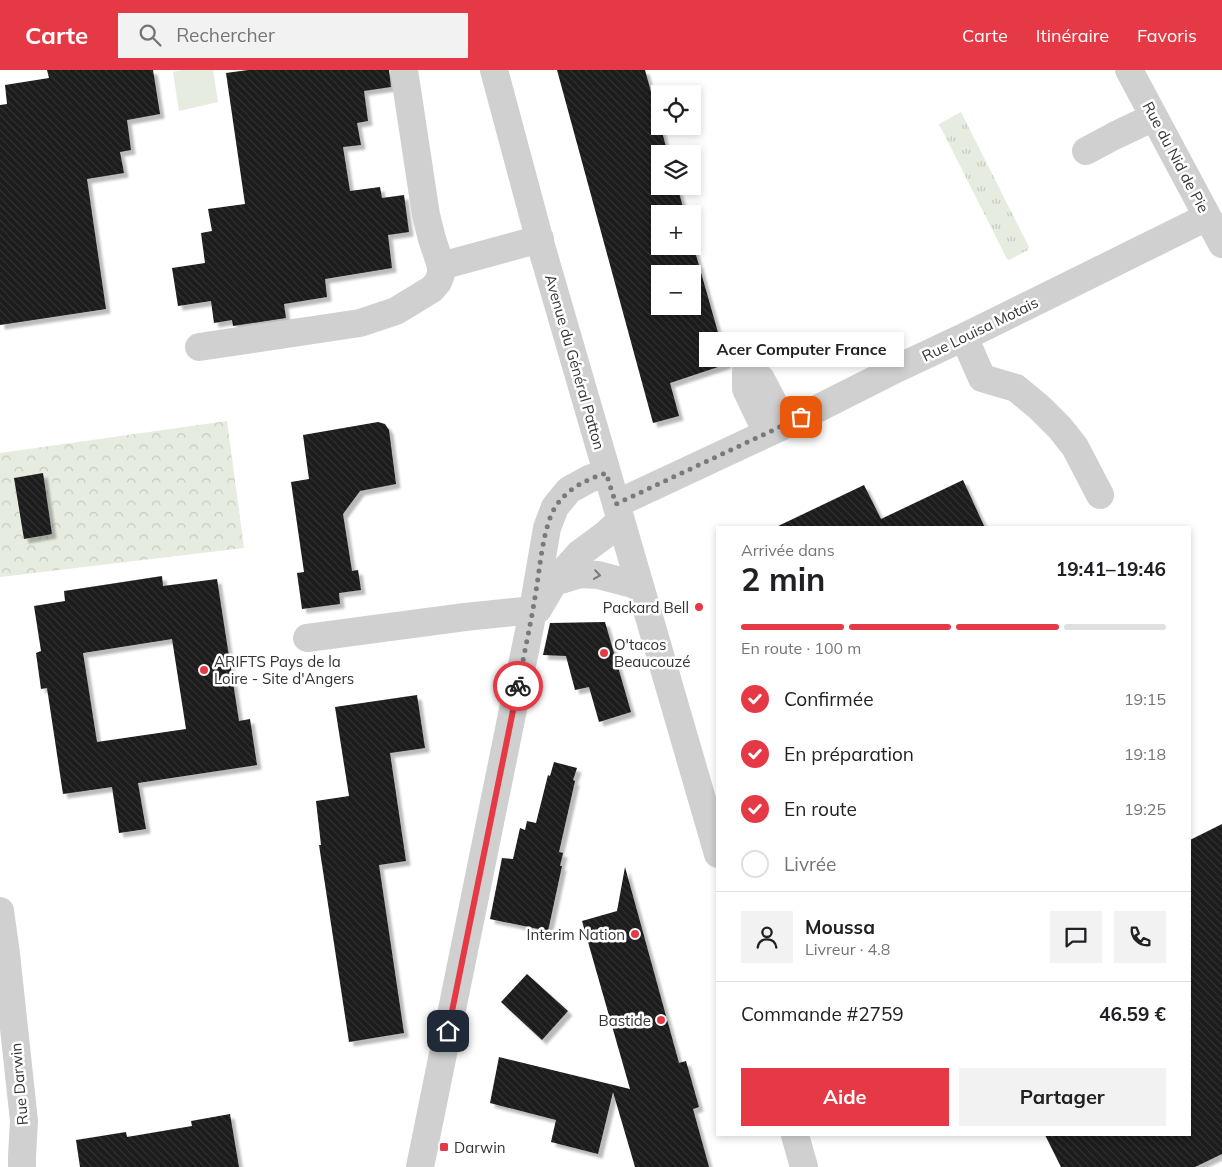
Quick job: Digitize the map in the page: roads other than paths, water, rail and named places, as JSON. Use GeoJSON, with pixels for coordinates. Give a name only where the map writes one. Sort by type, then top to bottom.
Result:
{"type":"FeatureCollection","features":[{"type":"Feature","properties":{"kind":"street"},"geometry":{"type":"LineString","coordinates":[[199,347],[360,323],[396,311],[432,289],[438,282],[441,266],[426,215],[404,70]]}},
{"type":"Feature","properties":{"kind":"street","name":"Avenue du Général Patton"},"geometry":{"type":"LineString","coordinates":[[494,70],[606,473],[716,847]]}},
{"type":"Feature","properties":{"kind":"street","name":"Rue du Nid de Pie"},"geometry":{"type":"LineString","coordinates":[[1129,70],[1222,244]]}},
{"type":"Feature","properties":{"kind":"street"},"geometry":{"type":"LineString","coordinates":[[1086,151],[1154,117]]}},
{"type":"Feature","properties":{"kind":"street","name":"Rue Louisa Motais"},"geometry":{"type":"LineString","coordinates":[[618,512],[776,429],[1207,217]]}},
{"type":"Feature","properties":{"kind":"street"},"geometry":{"type":"LineString","coordinates":[[441,266],[540,239]]}},
{"type":"Feature","properties":{"kind":"street"},"geometry":{"type":"LineString","coordinates":[[964,337],[982,378],[1016,388],[1060,428],[1075,447],[1100,495]]}},
{"type":"Feature","properties":{"kind":"street"},"geometry":{"type":"LineString","coordinates":[[420,1167],[532,616],[547,528],[555,507],[569,490],[589,479],[606,473]]}},
{"type":"Feature","properties":{"kind":"street"},"geometry":{"type":"LineString","coordinates":[[532,616],[554,582],[579,554],[606,534],[618,512]]}},
{"type":"Feature","properties":{"kind":"street"},"geometry":{"type":"LineString","coordinates":[[547,528],[552,539],[560,548],[571,554],[579,554]]}},
{"type":"Feature","properties":{"kind":"street"},"geometry":{"type":"LineString","coordinates":[[554,582],[580,574],[598,574],[640,586]]}},
{"type":"Feature","properties":{"kind":"street"},"geometry":{"type":"LineString","coordinates":[[307,638],[465,617],[532,616]]}},
{"type":"Feature","properties":{"kind":"street","name":"Rue Darwin"},"geometry":{"type":"LineString","coordinates":[[0,911],[24,1121],[22,1167]]}},
{"type":"Feature","properties":{"kind":"street"},"geometry":{"type":"LineString","coordinates":[[795,1136],[804,1167]]}},
{"type":"Feature","properties":{"kind":"place","name":"Acer Computer France"},"geometry":{"type":"Point","coordinates":[801,417]}},
{"type":"Feature","properties":{"kind":"place","name":"Packard Bell"},"geometry":{"type":"Point","coordinates":[699,607]}},
{"type":"Feature","properties":{"kind":"place","name":"O'tacos Beaucouzé"},"geometry":{"type":"Point","coordinates":[604,653]}},
{"type":"Feature","properties":{"kind":"place","name":"ARIFTS Pays de la Loire - Site d'Angers"},"geometry":{"type":"Point","coordinates":[204,670]}},
{"type":"Feature","properties":{"kind":"place","name":"Interim Nation"},"geometry":{"type":"Point","coordinates":[635,934]}},
{"type":"Feature","properties":{"kind":"place","name":"Bastide"},"geometry":{"type":"Point","coordinates":[661,1020]}},
{"type":"Feature","properties":{"kind":"place","name":"Darwin"},"geometry":{"type":"Point","coordinates":[444,1147]}}]}
